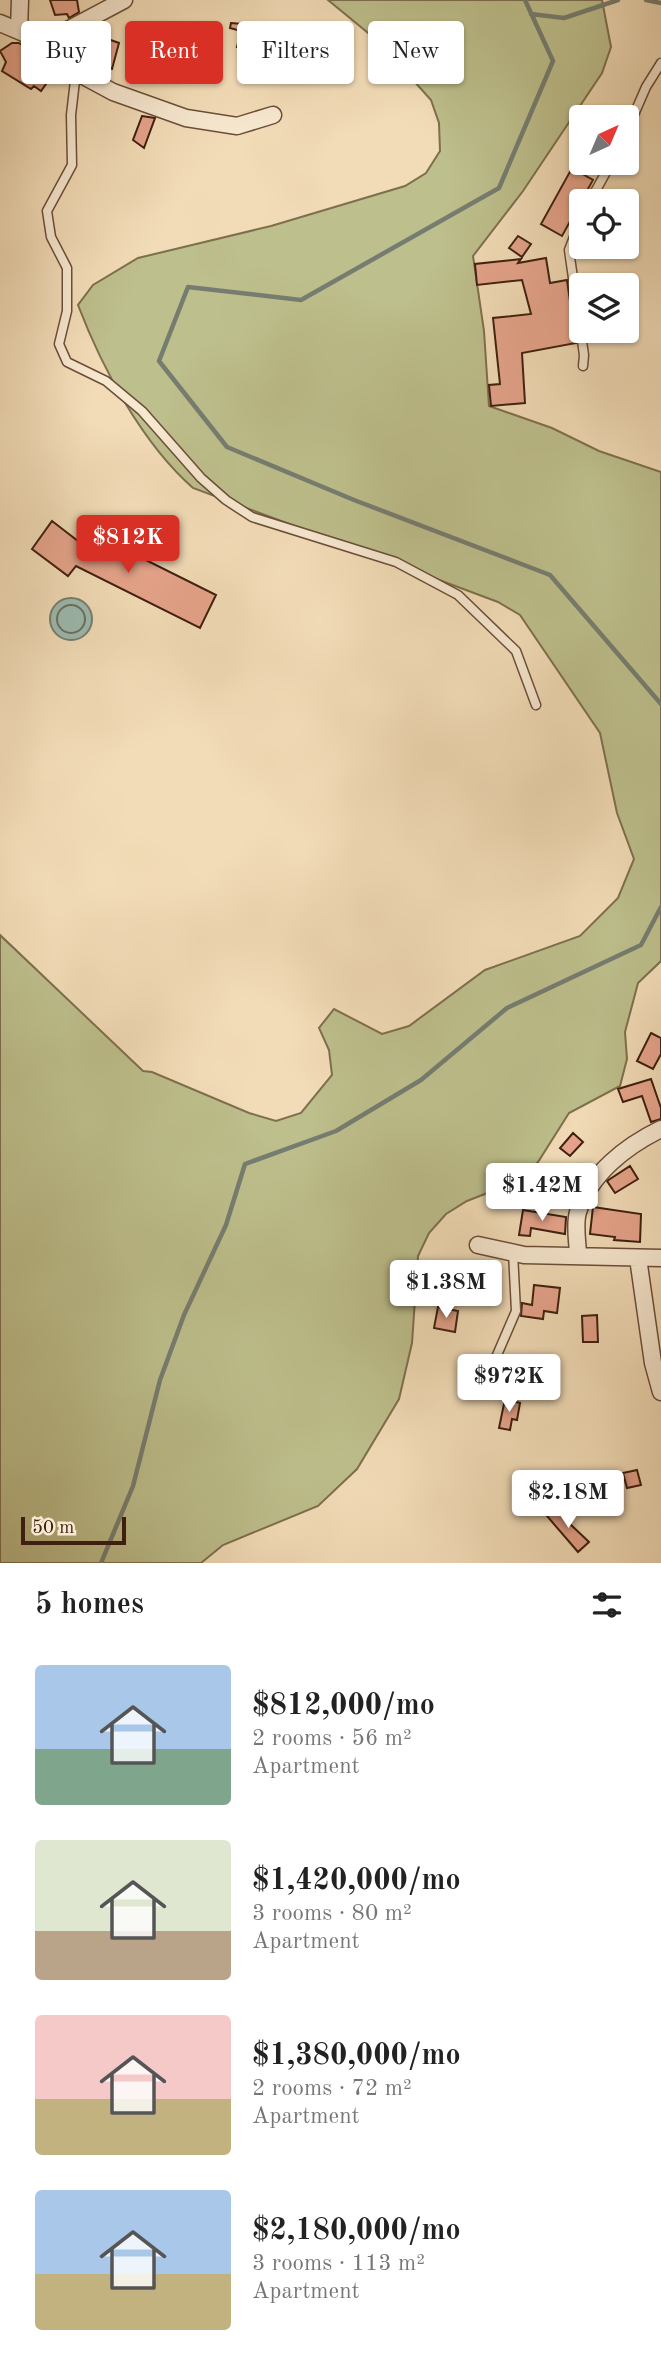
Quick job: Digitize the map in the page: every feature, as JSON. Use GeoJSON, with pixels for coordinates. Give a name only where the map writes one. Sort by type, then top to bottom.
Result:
{"type":"FeatureCollection","features":[{"type":"Feature","properties":{"kind":"street"},"geometry":{"type":"LineString","coordinates":[[0,23],[19,29],[20,0]]}},
{"type":"Feature","properties":{"kind":"street"},"geometry":{"type":"LineString","coordinates":[[84,21],[124,0]]}},
{"type":"Feature","properties":{"kind":"street"},"geometry":{"type":"LineString","coordinates":[[98,84],[113,92],[186,118],[237,126],[273,115]]}},
{"type":"Feature","properties":{"kind":"street"},"geometry":{"type":"LineString","coordinates":[[578,1256],[577,1214],[597,1175],[643,1138],[661,1129]]}},
{"type":"Feature","properties":{"kind":"street"},"geometry":{"type":"LineString","coordinates":[[478,1245],[513,1252],[661,1258]]}},
{"type":"Feature","properties":{"kind":"street"},"geometry":{"type":"LineString","coordinates":[[638,1258],[653,1363],[661,1392]]}},
{"type":"Feature","properties":{"kind":"lane"},"geometry":{"type":"LineString","coordinates":[[638,105],[661,63]]}},
{"type":"Feature","properties":{"kind":"lane"},"geometry":{"type":"LineString","coordinates":[[75,84],[71,115],[72,165],[47,211],[51,237],[67,268],[67,312],[60,344],[67,362],[115,388],[142,411],[201,478],[226,500],[252,517],[396,562],[458,595],[516,650],[536,705]]}},
{"type":"Feature","properties":{"kind":"lane"},"geometry":{"type":"LineString","coordinates":[[570,259],[584,355],[583,366]]}},
{"type":"Feature","properties":{"kind":"lane"},"geometry":{"type":"LineString","coordinates":[[511,1386],[494,1362],[516,1311],[513,1252]]}},
{"type":"Feature","properties":{"kind":"green space"},"geometry":{"type":"Polygon","coordinates":[[[328,0],[602,0],[611,47],[602,73],[581,105],[569,105],[569,122],[523,191],[473,256],[484,331],[489,406],[552,428],[599,451],[661,472],[661,961],[638,983],[625,1032],[627,1059],[620,1086],[569,1113],[538,1162],[518,1181],[467,1201],[446,1214],[429,1233],[418,1256],[412,1343],[399,1399],[357,1469],[318,1506],[223,1545],[201,1563],[0,1563],[0,935],[143,1071],[152,1072],[249,1113],[276,1121],[301,1113],[332,1075],[329,1050],[319,1028],[334,1009],[382,1034],[409,1026],[485,970],[580,936],[618,898],[634,859],[617,813],[600,733],[520,615],[498,602],[193,488],[157,449],[125,403],[99,354],[78,305],[93,285],[138,258],[271,226],[405,186],[426,173],[440,151],[439,123],[431,100],[417,84],[464,84],[464,21],[368,21],[368,33],[328,0]]]}},
{"type":"Feature","properties":{"kind":"water"},"geometry":{"type":"Polygon","coordinates":[[[71,598],[86,604],[92,619],[86,634],[71,640],[56,634],[50,619],[56,604],[71,598]]]}},
{"type":"Feature","properties":{"kind":"building"},"geometry":{"type":"Polygon","coordinates":[[[50,0],[77,0],[79,12],[69,18],[67,14],[55,15],[50,0]]]}},
{"type":"Feature","properties":{"kind":"building"},"geometry":{"type":"Polygon","coordinates":[[[231,23],[237,24],[237,30],[230,28],[231,23]]]}},
{"type":"Feature","properties":{"kind":"building"},"geometry":{"type":"Polygon","coordinates":[[[111,40],[119,43],[111,69],[111,40]]]}},
{"type":"Feature","properties":{"kind":"building"},"geometry":{"type":"Polygon","coordinates":[[[12,43],[21,44],[21,83],[2,71],[6,62],[0,51],[12,43]]]}},
{"type":"Feature","properties":{"kind":"building"},"geometry":{"type":"Polygon","coordinates":[[[23,84],[46,84],[41,91],[34,86],[31,89],[23,84]]]}},
{"type":"Feature","properties":{"kind":"building"},"geometry":{"type":"Polygon","coordinates":[[[142,116],[155,118],[144,148],[133,140],[142,116]]]}},
{"type":"Feature","properties":{"kind":"building"},"geometry":{"type":"Polygon","coordinates":[[[569,173],[584,175],[593,180],[588,189],[569,189],[569,223],[562,236],[541,224],[569,173]]]}},
{"type":"Feature","properties":{"kind":"building"},"geometry":{"type":"Polygon","coordinates":[[[518,236],[531,244],[522,257],[509,248],[518,236]]]}},
{"type":"Feature","properties":{"kind":"building"},"geometry":{"type":"Polygon","coordinates":[[[546,258],[550,283],[567,280],[569,343],[576,343],[522,353],[525,403],[491,406],[489,385],[500,384],[493,318],[531,314],[522,280],[477,285],[475,264],[521,259],[518,263],[546,258]]]}},
{"type":"Feature","properties":{"kind":"building"},"geometry":{"type":"Polygon","coordinates":[[[52,521],[100,558],[108,541],[216,595],[200,628],[76,566],[68,576],[32,549],[52,521]]]}},
{"type":"Feature","properties":{"kind":"building"},"geometry":{"type":"Polygon","coordinates":[[[651,1033],[661,1038],[661,1054],[653,1069],[637,1061],[651,1033]]]}},
{"type":"Feature","properties":{"kind":"building"},"geometry":{"type":"Polygon","coordinates":[[[651,1079],[661,1108],[661,1119],[651,1122],[642,1096],[623,1102],[618,1089],[651,1079]]]}},
{"type":"Feature","properties":{"kind":"building"},"geometry":{"type":"Polygon","coordinates":[[[573,1133],[583,1142],[570,1156],[560,1148],[573,1133]]]}},
{"type":"Feature","properties":{"kind":"building"},"geometry":{"type":"Polygon","coordinates":[[[630,1166],[638,1179],[615,1193],[607,1181],[630,1166]]]}},
{"type":"Feature","properties":{"kind":"building"},"geometry":{"type":"Polygon","coordinates":[[[593,1207],[641,1214],[640,1242],[614,1240],[615,1237],[590,1234],[593,1207]]]}},
{"type":"Feature","properties":{"kind":"building"},"geometry":{"type":"Polygon","coordinates":[[[523,1210],[566,1217],[565,1234],[531,1228],[530,1236],[519,1235],[523,1210]]]}},
{"type":"Feature","properties":{"kind":"building"},"geometry":{"type":"Polygon","coordinates":[[[534,1285],[560,1288],[557,1313],[544,1311],[543,1319],[521,1316],[522,1303],[532,1305],[534,1285]]]}},
{"type":"Feature","properties":{"kind":"building"},"geometry":{"type":"Polygon","coordinates":[[[438,1307],[458,1311],[455,1332],[434,1328],[438,1307]]]}},
{"type":"Feature","properties":{"kind":"building"},"geometry":{"type":"Polygon","coordinates":[[[597,1315],[598,1342],[583,1342],[582,1316],[597,1315]]]}},
{"type":"Feature","properties":{"kind":"building"},"geometry":{"type":"Polygon","coordinates":[[[505,1399],[520,1403],[517,1420],[512,1419],[510,1430],[499,1428],[505,1399]]]}},
{"type":"Feature","properties":{"kind":"building"},"geometry":{"type":"Polygon","coordinates":[[[637,1470],[641,1485],[627,1488],[623,1473],[637,1470]]]}},
{"type":"Feature","properties":{"kind":"building"},"geometry":{"type":"Polygon","coordinates":[[[558,1508],[589,1542],[578,1552],[547,1516],[558,1508]]]}},
{"type":"Feature","properties":{"kind":"waterway"},"geometry":{"type":"LineString","coordinates":[[525,0],[553,61],[499,188],[301,300],[188,287],[159,361],[227,447],[354,500],[550,575],[661,704]]}},
{"type":"Feature","properties":{"kind":"waterway"},"geometry":{"type":"LineString","coordinates":[[531,14],[564,18],[618,0]]}},
{"type":"Feature","properties":{"kind":"waterway"},"geometry":{"type":"LineString","coordinates":[[646,0],[661,3]]}},
{"type":"Feature","properties":{"kind":"waterway"},"geometry":{"type":"LineString","coordinates":[[101,1563],[133,1486],[160,1380],[184,1315],[226,1225],[245,1164],[336,1131],[421,1080],[507,1008],[641,945],[661,907]]}}]}
